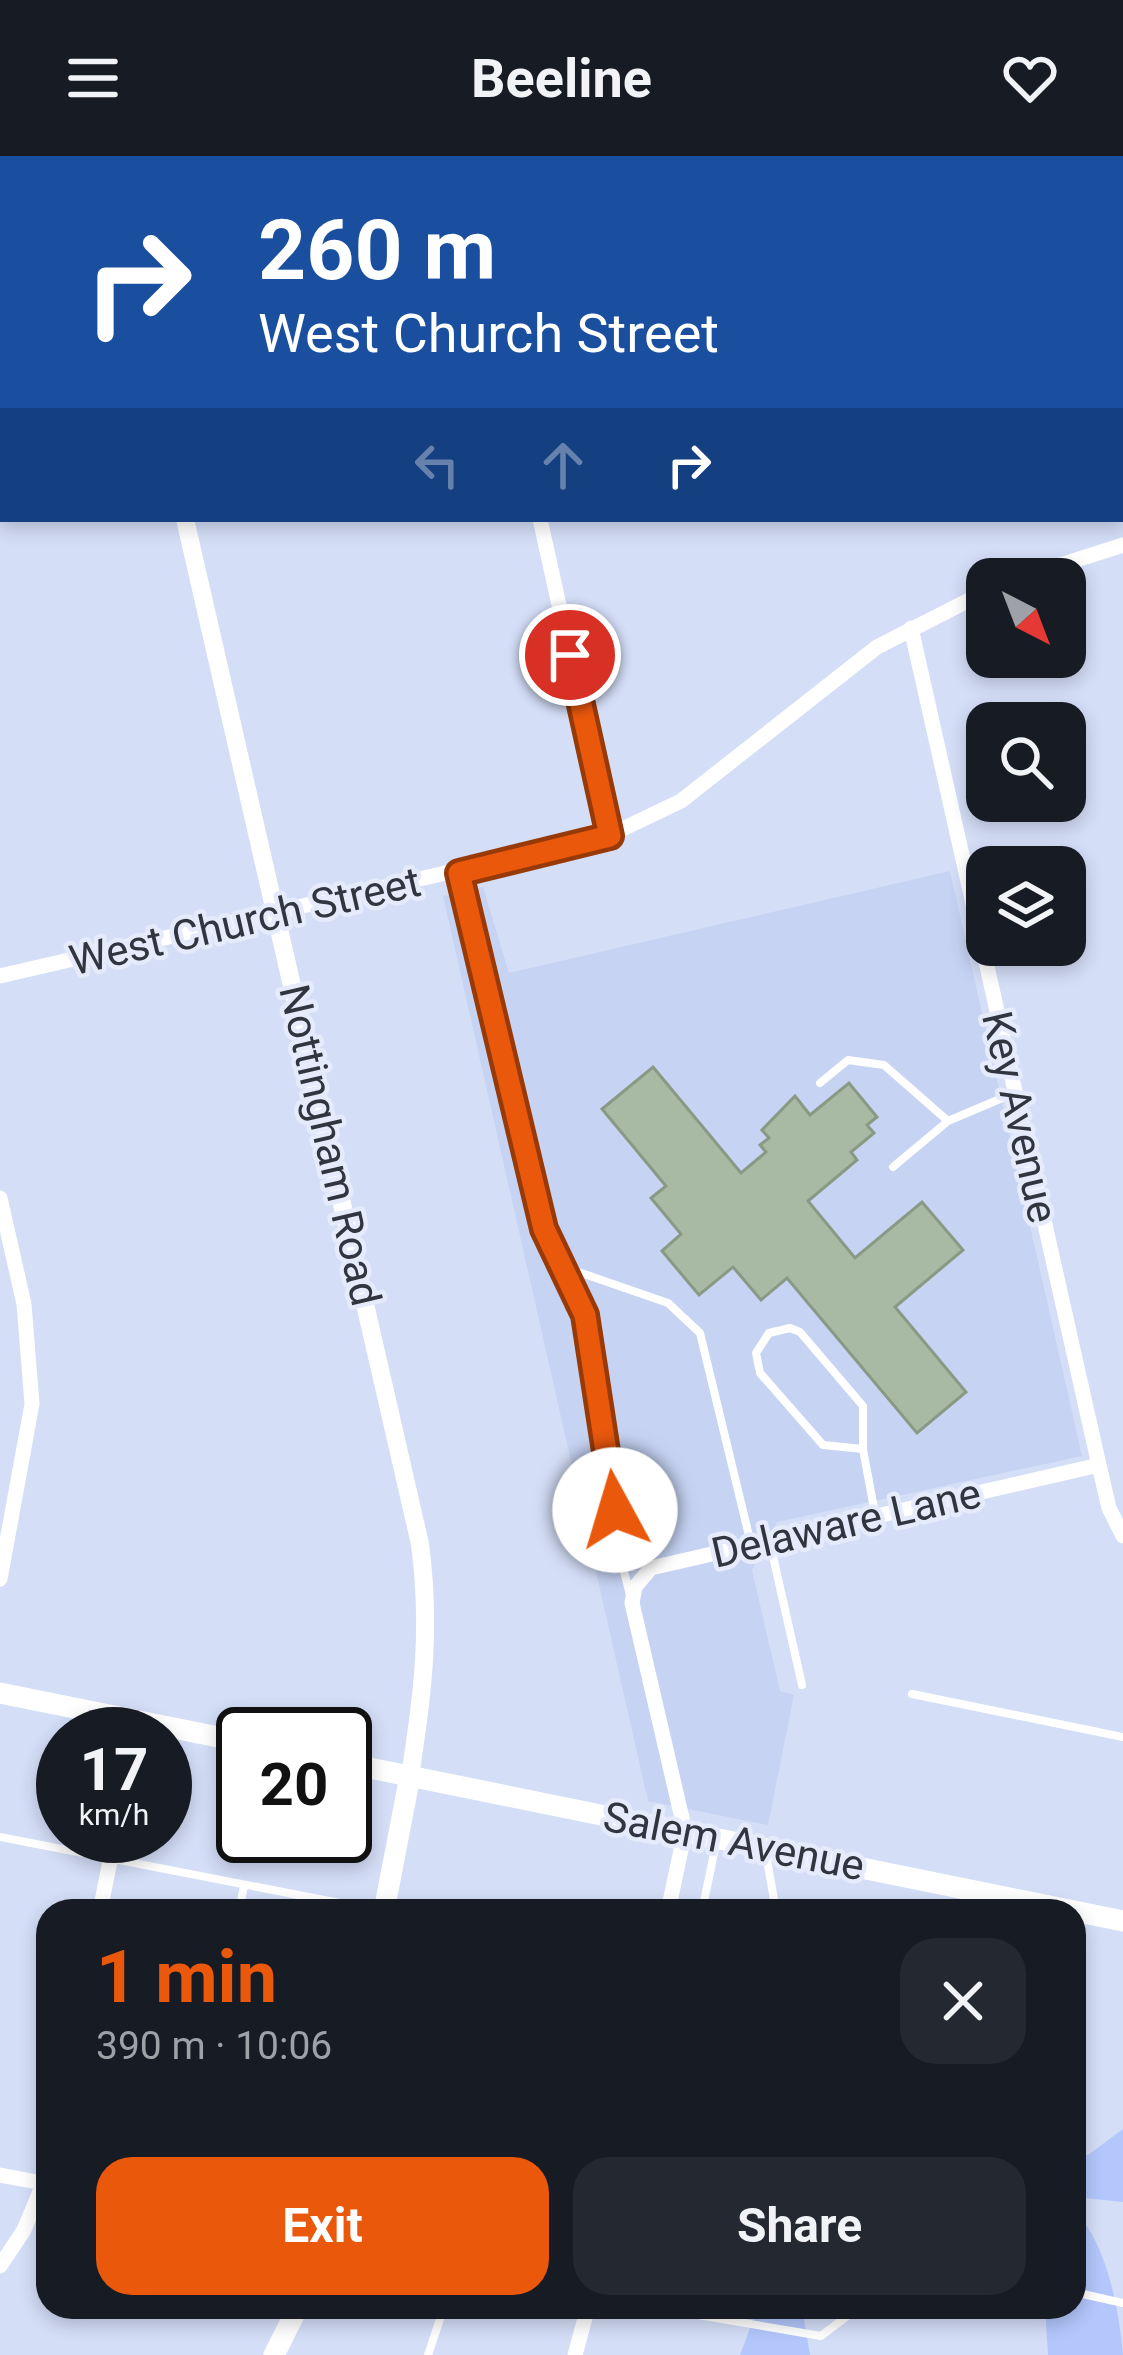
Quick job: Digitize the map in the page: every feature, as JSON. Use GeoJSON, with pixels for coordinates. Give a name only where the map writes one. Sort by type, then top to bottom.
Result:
{"type":"FeatureCollection","features":[{"type":"Feature","properties":{"kind":"main road"},"geometry":{"type":"LineString","coordinates":[[0,1694],[54,1707]]}},
{"type":"Feature","properties":{"kind":"main road","name":"Salem Avenue"},"geometry":{"type":"LineString","coordinates":[[372,1768],[1016,1899]]}},
{"type":"Feature","properties":{"kind":"main road"},"geometry":{"type":"LineString","coordinates":[[384,1899],[410,1776]]}},
{"type":"Feature","properties":{"kind":"main road","name":"Salem Avenue"},"geometry":{"type":"LineString","coordinates":[[1086,1913],[1123,1921]]}},
{"type":"Feature","properties":{"kind":"main road"},"geometry":{"type":"LineString","coordinates":[[274,2355],[292,2319]]}},
{"type":"Feature","properties":{"kind":"street","name":"Nottingham Road"},"geometry":{"type":"LineString","coordinates":[[185,522],[420,1544],[428,1608],[427,1673],[410,1776]]}},
{"type":"Feature","properties":{"kind":"street"},"geometry":{"type":"LineString","coordinates":[[541,522],[610,836]]}},
{"type":"Feature","properties":{"kind":"street"},"geometry":{"type":"LineString","coordinates":[[1082,558],[1123,545]]}},
{"type":"Feature","properties":{"kind":"street","name":"West Church Street"},"geometry":{"type":"LineString","coordinates":[[0,976],[610,836],[681,801],[838,674],[910,628],[966,602]]}},
{"type":"Feature","properties":{"kind":"street","name":"Key Avenue"},"geometry":{"type":"LineString","coordinates":[[910,628],[1109,1508],[1123,1536]]}},
{"type":"Feature","properties":{"kind":"street"},"geometry":{"type":"LineString","coordinates":[[0,1198],[24,1304],[32,1404],[0,1579]]}},
{"type":"Feature","properties":{"kind":"street","name":"Delaware Lane"},"geometry":{"type":"LineString","coordinates":[[632,1603],[635,1587],[652,1568],[1099,1465]]}},
{"type":"Feature","properties":{"kind":"street"},"geometry":{"type":"LineString","coordinates":[[632,1603],[685,1831],[671,1899]]}},
{"type":"Feature","properties":{"kind":"street"},"geometry":{"type":"LineString","coordinates":[[102,1899],[110,1863]]}},
{"type":"Feature","properties":{"kind":"street"},"geometry":{"type":"LineString","coordinates":[[0,2175],[36,2179]]}},
{"type":"Feature","properties":{"kind":"street"},"geometry":{"type":"LineString","coordinates":[[0,2266],[36,2200]]}},
{"type":"Feature","properties":{"kind":"street"},"geometry":{"type":"LineString","coordinates":[[574,2355],[584,2319]]}},
{"type":"Feature","properties":{"kind":"lane"},"geometry":{"type":"LineString","coordinates":[[459,873],[544,1229],[585,1315],[612,1472],[618,1548],[632,1603]]}},
{"type":"Feature","properties":{"kind":"lane"},"geometry":{"type":"LineString","coordinates":[[820,1083],[848,1060],[884,1065],[948,1120]]}},
{"type":"Feature","properties":{"kind":"lane"},"geometry":{"type":"LineString","coordinates":[[893,1167],[948,1120],[1015,1093]]}},
{"type":"Feature","properties":{"kind":"lane"},"geometry":{"type":"LineString","coordinates":[[557,1264],[668,1303],[700,1334],[751,1545]]}},
{"type":"Feature","properties":{"kind":"lane"},"geometry":{"type":"LineString","coordinates":[[862,1449],[823,1445],[760,1373],[756,1353],[769,1333],[781,1328],[800,1333],[857,1397],[866,1417],[862,1449],[875,1514]]}},
{"type":"Feature","properties":{"kind":"lane"},"geometry":{"type":"LineString","coordinates":[[769,1542],[802,1684]]}},
{"type":"Feature","properties":{"kind":"lane"},"geometry":{"type":"LineString","coordinates":[[912,1694],[1123,1737]]}},
{"type":"Feature","properties":{"kind":"lane"},"geometry":{"type":"LineString","coordinates":[[0,1837],[36,1844]]}},
{"type":"Feature","properties":{"kind":"lane"},"geometry":{"type":"LineString","coordinates":[[704,1899],[717,1838]]}},
{"type":"Feature","properties":{"kind":"lane"},"geometry":{"type":"LineString","coordinates":[[767,1848],[765,1867],[773,1899]]}},
{"type":"Feature","properties":{"kind":"lane"},"geometry":{"type":"LineString","coordinates":[[135,1863],[316,1899]]}},
{"type":"Feature","properties":{"kind":"lane"},"geometry":{"type":"LineString","coordinates":[[241,1899],[244,1886]]}},
{"type":"Feature","properties":{"kind":"lane"},"geometry":{"type":"LineString","coordinates":[[1086,2295],[1123,2303]]}},
{"type":"Feature","properties":{"kind":"lane"},"geometry":{"type":"LineString","coordinates":[[428,2355],[440,2319]]}},
{"type":"Feature","properties":{"kind":"lane"},"geometry":{"type":"LineString","coordinates":[[721,2319],[820,2336],[843,2319]]}},
{"type":"Feature","properties":{"kind":"shaded area"},"geometry":{"type":"Polygon","coordinates":[[[950,871],[966,942],[966,966],[971,966],[1082,1456],[777,1522],[752,1570],[780,1691],[794,1695],[768,1825],[648,1801],[443,896],[483,887],[509,973],[950,871]]]}},
{"type":"Feature","properties":{"kind":"shaded area"},"geometry":{"type":"Polygon","coordinates":[[[1123,2129],[1123,2202],[1086,2198],[1088,2155],[1123,2129]]]}},
{"type":"Feature","properties":{"kind":"shaded area"},"geometry":{"type":"Polygon","coordinates":[[[1086,2226],[1103,2259],[1123,2355],[1048,2355],[1046,2319],[1086,2319],[1086,2226]]]}},
{"type":"Feature","properties":{"kind":"shaded area"},"geometry":{"type":"Polygon","coordinates":[[[754,2319],[804,2319],[810,2355],[740,2355],[754,2319]]]}},
{"type":"Feature","properties":{"kind":"building"},"geometry":{"type":"Polygon","coordinates":[[[653,1067],[741,1173],[766,1152],[760,1145],[769,1138],[762,1130],[795,1096],[810,1115],[849,1083],[877,1117],[867,1125],[874,1133],[851,1152],[857,1160],[808,1201],[855,1258],[922,1202],[963,1250],[895,1307],[966,1392],[917,1433],[787,1278],[761,1300],[733,1267],[699,1295],[662,1251],[681,1234],[651,1198],[666,1186],[602,1109],[653,1067]]]}},
{"type":"Feature","properties":{"kind":"route"},"geometry":{"type":"LineString","coordinates":[[570,655],[610,836],[459,873],[544,1229],[585,1315],[615,1510]]}}]}
